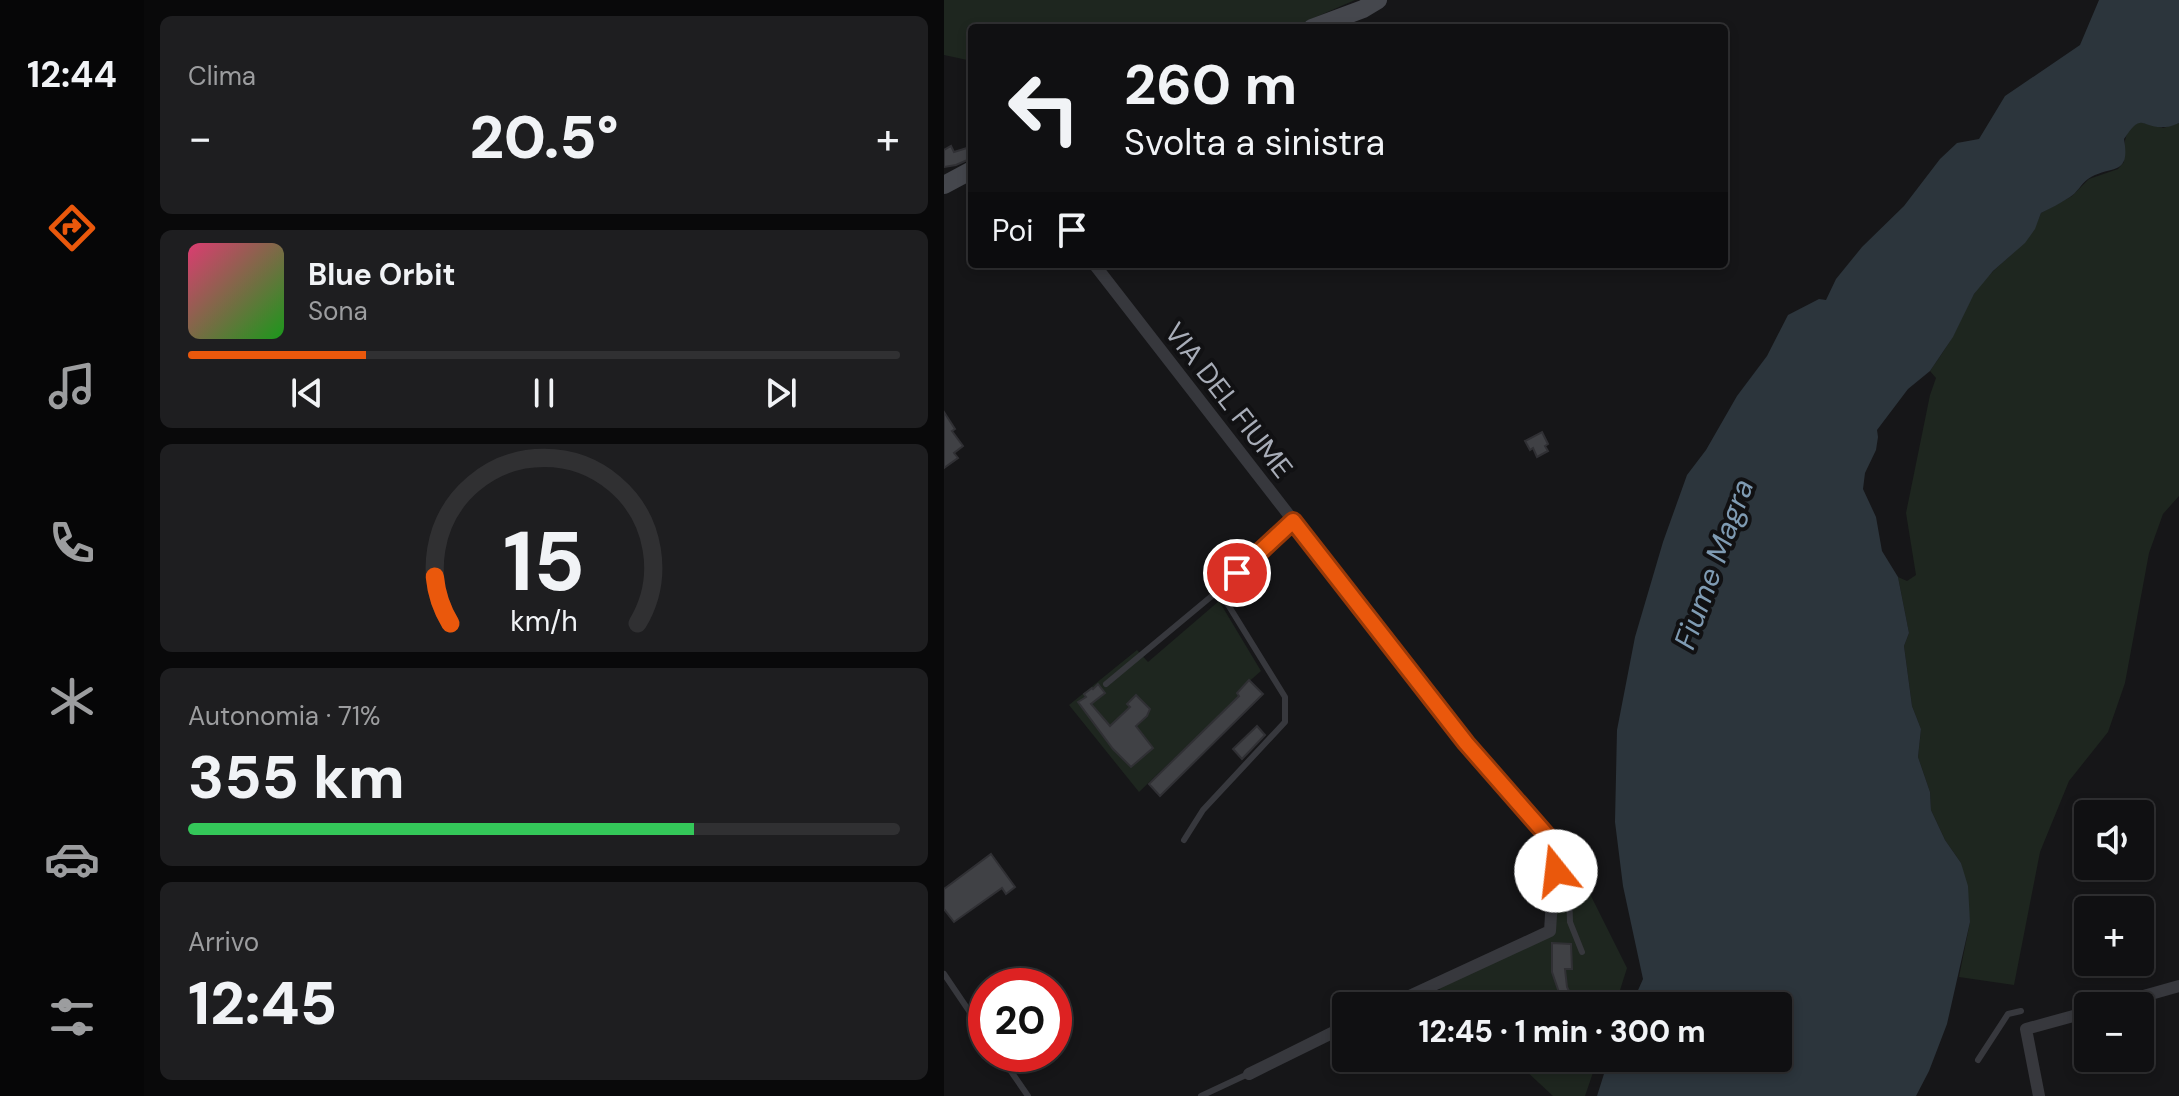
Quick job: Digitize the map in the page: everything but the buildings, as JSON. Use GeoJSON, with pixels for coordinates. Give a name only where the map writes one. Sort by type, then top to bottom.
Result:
{"type":"FeatureCollection","features":[{"type":"Feature","properties":{"kind":"main road"},"geometry":{"type":"LineString","coordinates":[[1323,24],[1378,0]]}},
{"type":"Feature","properties":{"kind":"main road"},"geometry":{"type":"LineString","coordinates":[[944,185],[968,172]]}},
{"type":"Feature","properties":{"kind":"street","name":"VIA DEL FIUME"},"geometry":{"type":"LineString","coordinates":[[1097,268],[1466,743],[1550,839],[1554,867],[1550,931],[1418,992]]}},
{"type":"Feature","properties":{"kind":"street"},"geometry":{"type":"LineString","coordinates":[[2154,993],[2179,986]]}},
{"type":"Feature","properties":{"kind":"street"},"geometry":{"type":"LineString","coordinates":[[2039,1096],[2026,1029],[2074,1016]]}},
{"type":"Feature","properties":{"kind":"street"},"geometry":{"type":"LineString","coordinates":[[1249,1074],[1332,1033]]}},
{"type":"Feature","properties":{"kind":"lane"},"geometry":{"type":"LineString","coordinates":[[1106,684],[1219,590],[1293,521]]}},
{"type":"Feature","properties":{"kind":"lane"},"geometry":{"type":"LineString","coordinates":[[1184,840],[1203,810],[1285,722],[1285,697],[1219,590]]}},
{"type":"Feature","properties":{"kind":"lane"},"geometry":{"type":"LineString","coordinates":[[1554,867],[1569,890],[1570,922],[1582,952]]}},
{"type":"Feature","properties":{"kind":"lane"},"geometry":{"type":"LineString","coordinates":[[944,974],[968,1009]]}},
{"type":"Feature","properties":{"kind":"lane"},"geometry":{"type":"LineString","coordinates":[[1978,1060],[2008,1014],[2021,1011]]}},
{"type":"Feature","properties":{"kind":"lane"},"geometry":{"type":"LineString","coordinates":[[1011,1072],[1028,1096]]}},
{"type":"Feature","properties":{"kind":"lane"},"geometry":{"type":"LineString","coordinates":[[1201,1096],[1249,1074]]}},
{"type":"Feature","properties":{"kind":"shaded area"},"geometry":{"type":"Polygon","coordinates":[[[944,0],[1355,0],[1300,24],[968,24],[968,60],[944,55],[944,0]]]}},
{"type":"Feature","properties":{"kind":"shaded area"},"geometry":{"type":"Polygon","coordinates":[[[2140,122],[2163,128],[2179,123],[2179,496],[2163,514],[2149,553],[2125,683],[2108,732],[2069,781],[2040,852],[2014,985],[1959,977],[1970,922],[1961,863],[1945,840],[1931,810],[1930,792],[1918,757],[1921,729],[1912,706],[1904,646],[1909,633],[1898,577],[1907,581],[1916,575],[1906,513],[1936,378],[1930,371],[1974,294],[2028,237],[2041,213],[2072,196],[2089,179],[2118,169],[2124,162],[2127,133],[2140,122]]]}},
{"type":"Feature","properties":{"kind":"shaded area"},"geometry":{"type":"Polygon","coordinates":[[[1219,601],[1261,671],[1139,792],[1069,705],[1137,650],[1148,662],[1219,601]]]}},
{"type":"Feature","properties":{"kind":"shaded area"},"geometry":{"type":"Polygon","coordinates":[[[1554,846],[1566,846],[1627,968],[1619,992],[1442,992],[1435,985],[1552,934],[1554,846]]]}},
{"type":"Feature","properties":{"kind":"shaded area"},"geometry":{"type":"Polygon","coordinates":[[[1527,1072],[1593,1072],[1585,1096],[1553,1096],[1527,1072]]]}},
{"type":"Feature","properties":{"kind":"water","name":"Fiume Magra"},"geometry":{"type":"Polygon","coordinates":[[[2099,0],[2179,0],[2179,123],[2167,127],[2143,123],[2135,125],[2124,139],[2124,160],[2121,165],[2088,179],[2072,195],[2041,213],[2025,243],[1993,271],[1974,294],[1953,337],[1930,371],[1908,389],[1877,430],[1876,450],[1865,473],[1863,489],[1876,517],[1882,551],[1898,577],[1909,633],[1904,646],[1912,706],[1921,729],[1918,757],[1930,792],[1931,810],[1945,840],[1961,863],[1968,886],[1970,922],[1947,1024],[1929,1071],[1916,1096],[1597,1096],[1605,1072],[1792,1072],[1792,992],[1637,992],[1643,979],[1623,886],[1615,822],[1617,730],[1635,637],[1687,475],[1706,450],[1737,396],[1767,356],[1788,315],[1819,299],[1826,300],[1836,279],[1862,247],[1904,206],[1940,159],[1957,143],[1979,139],[2005,96],[2080,45],[2099,0]]]}},
{"type":"Feature","properties":{"kind":"route"},"geometry":{"type":"LineString","coordinates":[[1237,573],[1293,521],[1466,743],[1550,839],[1556,871]]}}]}
